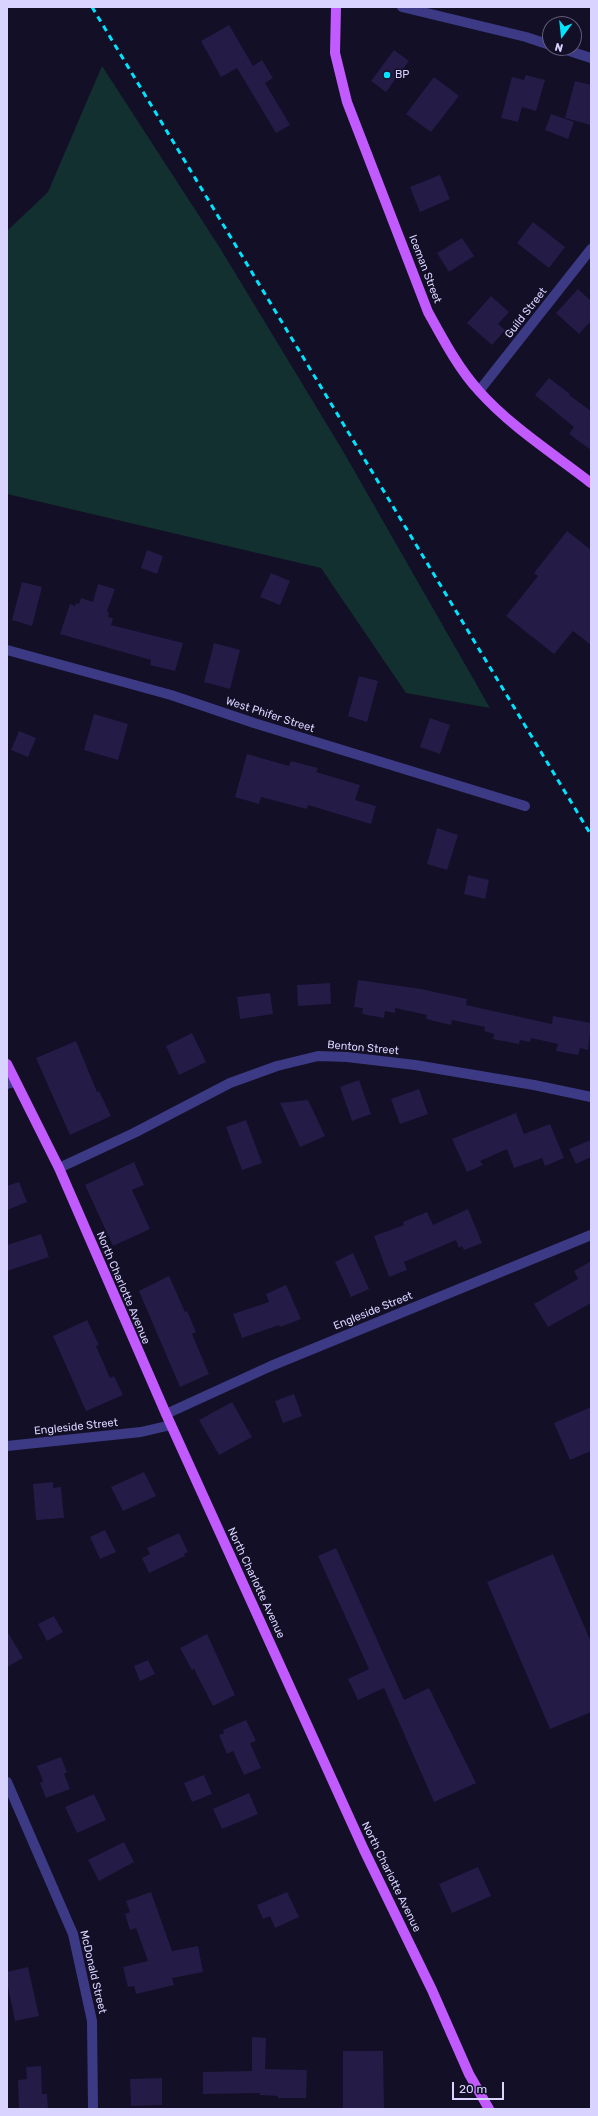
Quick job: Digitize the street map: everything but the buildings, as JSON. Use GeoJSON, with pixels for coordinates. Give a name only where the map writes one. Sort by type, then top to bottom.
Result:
{"type":"FeatureCollection","features":[{"type":"Feature","properties":{"kind":"main road","name":"Iceman Street"},"geometry":{"type":"LineString","coordinates":[[336,7],[335,53],[347,102],[428,312],[446,345],[479,391],[505,416],[591,482]]}},
{"type":"Feature","properties":{"kind":"main road","name":"North Charlotte Avenue"},"geometry":{"type":"LineString","coordinates":[[7,1064],[11,1083],[58,1168],[166,1414],[364,1850],[432,1990],[469,2074],[489,2109]]}},
{"type":"Feature","properties":{"kind":"street"},"geometry":{"type":"LineString","coordinates":[[402,7],[526,37],[542,42]]}},
{"type":"Feature","properties":{"kind":"street","name":"Guild Street"},"geometry":{"type":"LineString","coordinates":[[479,391],[591,249]]}},
{"type":"Feature","properties":{"kind":"street","name":"West Phifer Street"},"geometry":{"type":"LineString","coordinates":[[7,650],[171,695],[313,742],[524,806]]}},
{"type":"Feature","properties":{"kind":"street","name":"Benton Street"},"geometry":{"type":"LineString","coordinates":[[58,1168],[141,1130],[230,1083],[277,1066],[318,1056],[347,1057],[415,1065],[534,1085],[591,1097]]}},
{"type":"Feature","properties":{"kind":"street","name":"Engleside Street"},"geometry":{"type":"LineString","coordinates":[[166,1414],[278,1363],[591,1235]]}},
{"type":"Feature","properties":{"kind":"street","name":"Engleside Street"},"geometry":{"type":"LineString","coordinates":[[7,1446],[141,1432],[171,1425]]}},
{"type":"Feature","properties":{"kind":"street","name":"McDonald Street"},"geometry":{"type":"LineString","coordinates":[[7,1782],[73,1934],[92,2022],[93,2109]]}},
{"type":"Feature","properties":{"kind":"green space"},"geometry":{"type":"Polygon","coordinates":[[[102,66],[220,248],[343,451],[490,708],[406,693],[321,568],[7,494],[7,231],[48,192],[102,66]]]}},
{"type":"Feature","properties":{"kind":"railway"},"geometry":{"type":"LineString","coordinates":[[92,7],[591,835]]}},
{"type":"Feature","properties":{"kind":"place","name":"BP"},"geometry":{"type":"Point","coordinates":[387,75]}}]}
